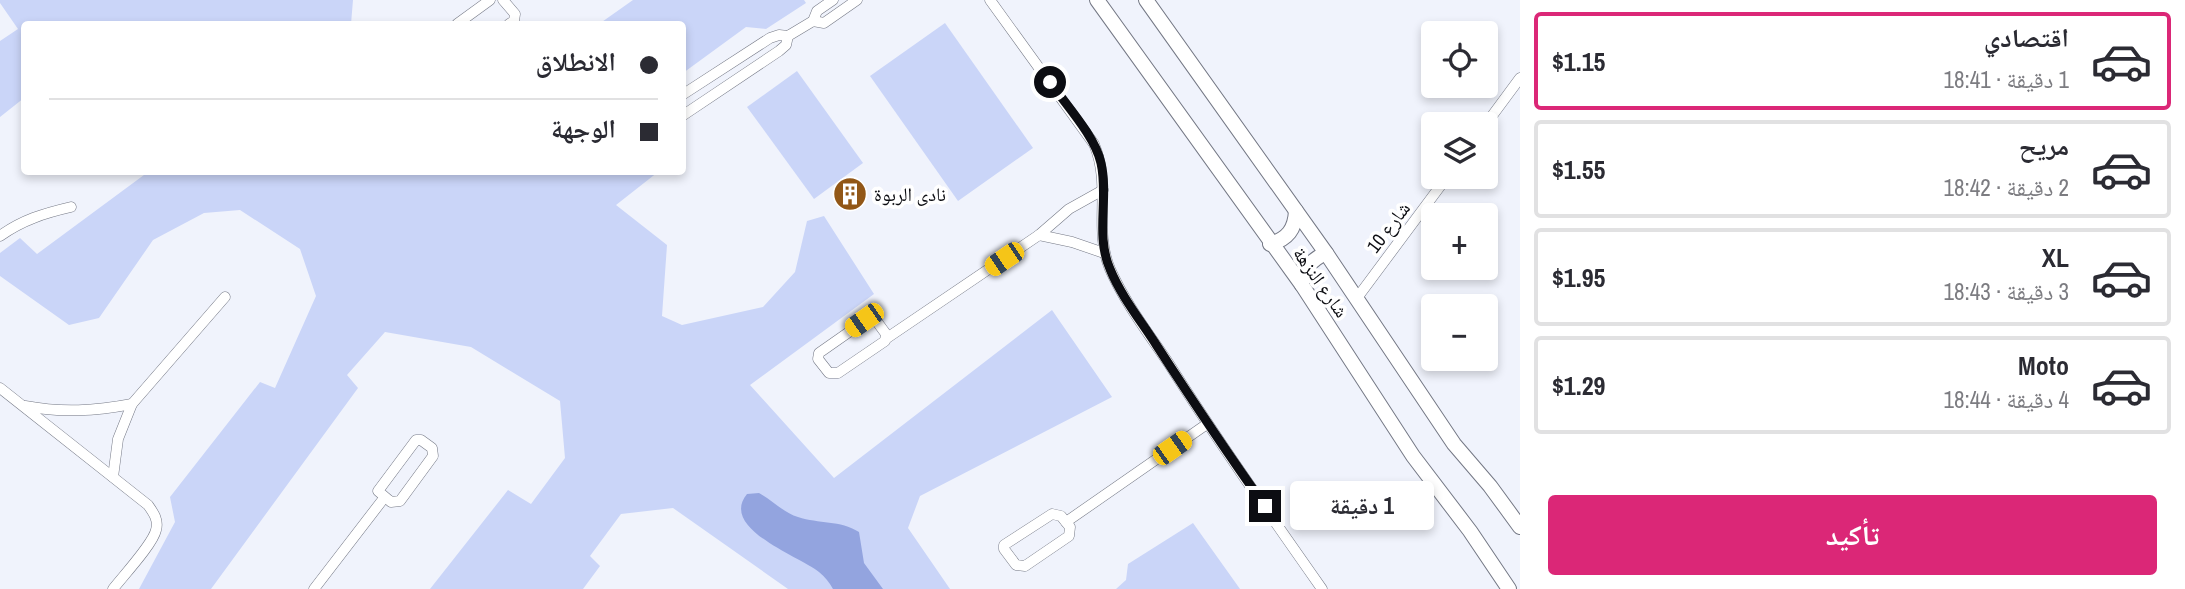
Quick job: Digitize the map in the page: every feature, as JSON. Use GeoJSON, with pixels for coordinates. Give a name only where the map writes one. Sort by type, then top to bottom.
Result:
{"type":"FeatureCollection","features":[{"type":"Feature","properties":{"kind":"main road","name":"شارع النزهة"},"geometry":{"type":"LineString","coordinates":[[1097,0],[1302,285],[1413,456],[1470,531],[1509,589]]}},
{"type":"Feature","properties":{"kind":"main road","name":"شارع النزهة"},"geometry":{"type":"LineString","coordinates":[[1146,0],[1326,253],[1454,443],[1520,527]]}},
{"type":"Feature","properties":{"kind":"main road"},"geometry":{"type":"LineString","coordinates":[[1270,244],[1282,241],[1291,233],[1296,222],[1296,211]]}},
{"type":"Feature","properties":{"kind":"main road"},"geometry":{"type":"LineString","coordinates":[[1302,285],[1303,274],[1308,265],[1316,257],[1326,253]]}},
{"type":"Feature","properties":{"kind":"street"},"geometry":{"type":"LineString","coordinates":[[461,21],[490,0]]}},
{"type":"Feature","properties":{"kind":"street"},"geometry":{"type":"LineString","coordinates":[[686,92],[770,38],[788,36],[813,21],[817,11],[833,0]]}},
{"type":"Feature","properties":{"kind":"street"},"geometry":{"type":"LineString","coordinates":[[813,21],[824,23],[857,0]]}},
{"type":"Feature","properties":{"kind":"street"},"geometry":{"type":"LineString","coordinates":[[990,0],[1094,144],[1101,160],[1104,253],[1117,285],[1207,424],[1322,589]]}},
{"type":"Feature","properties":{"kind":"street"},"geometry":{"type":"LineString","coordinates":[[505,1],[515,17],[512,21]]}},
{"type":"Feature","properties":{"kind":"street"},"geometry":{"type":"LineString","coordinates":[[686,113],[779,51],[786,45],[788,36]]}},
{"type":"Feature","properties":{"kind":"street"},"geometry":{"type":"LineString","coordinates":[[1495,112],[1520,78]]}},
{"type":"Feature","properties":{"kind":"street"},"geometry":{"type":"LineString","coordinates":[[703,81],[713,96]]}},
{"type":"Feature","properties":{"kind":"street","name":"شارع 10"},"geometry":{"type":"LineString","coordinates":[[1357,298],[1438,189]]}},
{"type":"Feature","properties":{"kind":"street"},"geometry":{"type":"LineString","coordinates":[[887,338],[875,318],[869,318],[819,353],[818,359],[829,373],[838,373],[1039,235],[1069,209],[1103,190]]}},
{"type":"Feature","properties":{"kind":"street"},"geometry":{"type":"LineString","coordinates":[[0,236],[13,226],[41,214],[71,207]]}},
{"type":"Feature","properties":{"kind":"street"},"geometry":{"type":"LineString","coordinates":[[1039,235],[1104,253]]}},
{"type":"Feature","properties":{"kind":"street"},"geometry":{"type":"LineString","coordinates":[[113,477],[118,439],[132,404],[225,297]]}},
{"type":"Feature","properties":{"kind":"street"},"geometry":{"type":"LineString","coordinates":[[0,388],[148,505],[156,516],[156,530],[113,589]]}},
{"type":"Feature","properties":{"kind":"street"},"geometry":{"type":"LineString","coordinates":[[22,405],[48,411],[76,412],[132,404]]}},
{"type":"Feature","properties":{"kind":"street"},"geometry":{"type":"LineString","coordinates":[[1066,522],[1207,424]]}},
{"type":"Feature","properties":{"kind":"street"},"geometry":{"type":"LineString","coordinates":[[421,440],[432,448],[433,456],[400,501],[391,502],[384,498],[378,491],[380,487],[413,443],[421,440]]}},
{"type":"Feature","properties":{"kind":"street"},"geometry":{"type":"LineString","coordinates":[[314,589],[384,498]]}},
{"type":"Feature","properties":{"kind":"street"},"geometry":{"type":"LineString","coordinates":[[1052,514],[1061,516],[1066,522],[1070,527],[1069,536],[1025,566],[1016,565],[1004,549],[1006,543],[1052,514]]}},
{"type":"Feature","properties":{"kind":"shaded area"},"geometry":{"type":"Polygon","coordinates":[[[0,0],[353,0],[351,21],[21,21],[21,100],[0,117],[0,41],[18,29],[0,0]]]}},
{"type":"Feature","properties":{"kind":"shaded area"},"geometry":{"type":"Polygon","coordinates":[[[633,0],[804,0],[806,3],[766,29],[746,27],[686,71],[686,21],[603,21],[633,0]]]}},
{"type":"Feature","properties":{"kind":"shaded area"},"geometry":{"type":"Polygon","coordinates":[[[945,23],[1033,148],[958,201],[870,76],[945,23]]]}},
{"type":"Feature","properties":{"kind":"shaded area"},"geometry":{"type":"Polygon","coordinates":[[[797,71],[863,163],[814,199],[747,107],[797,71]]]}},
{"type":"Feature","properties":{"kind":"shaded area"},"geometry":{"type":"Polygon","coordinates":[[[144,175],[654,175],[616,205],[667,245],[662,316],[682,325],[763,307],[795,272],[807,221],[824,216],[874,294],[750,385],[834,478],[1052,310],[1112,397],[920,496],[908,528],[950,589],[788,589],[673,508],[621,514],[590,556],[600,566],[583,589],[430,589],[508,490],[531,504],[565,458],[560,401],[471,347],[385,332],[347,375],[358,388],[211,589],[139,589],[175,522],[170,497],[260,382],[275,388],[316,296],[300,249],[240,210],[204,213],[153,240],[99,318],[69,325],[0,276],[0,253],[20,238],[37,254],[144,175]]]}},
{"type":"Feature","properties":{"kind":"shaded area"},"geometry":{"type":"Polygon","coordinates":[[[1193,523],[1240,589],[1116,589],[1126,580],[1128,564],[1193,523]]]}},
{"type":"Feature","properties":{"kind":"water"},"geometry":{"type":"Polygon","coordinates":[[[759,493],[793,515],[852,528],[859,532],[864,563],[883,589],[833,589],[819,572],[765,540],[743,518],[741,506],[747,494],[759,493]]]}},
{"type":"Feature","properties":{"kind":"place","name":"نادى الربوة"},"geometry":{"type":"Point","coordinates":[850,194]}},
{"type":"Feature","properties":{"kind":"route"},"geometry":{"type":"LineString","coordinates":[[1050,82],[1094,144],[1101,160],[1104,177],[1104,253],[1117,285],[1207,424],[1265,506]]}}]}
